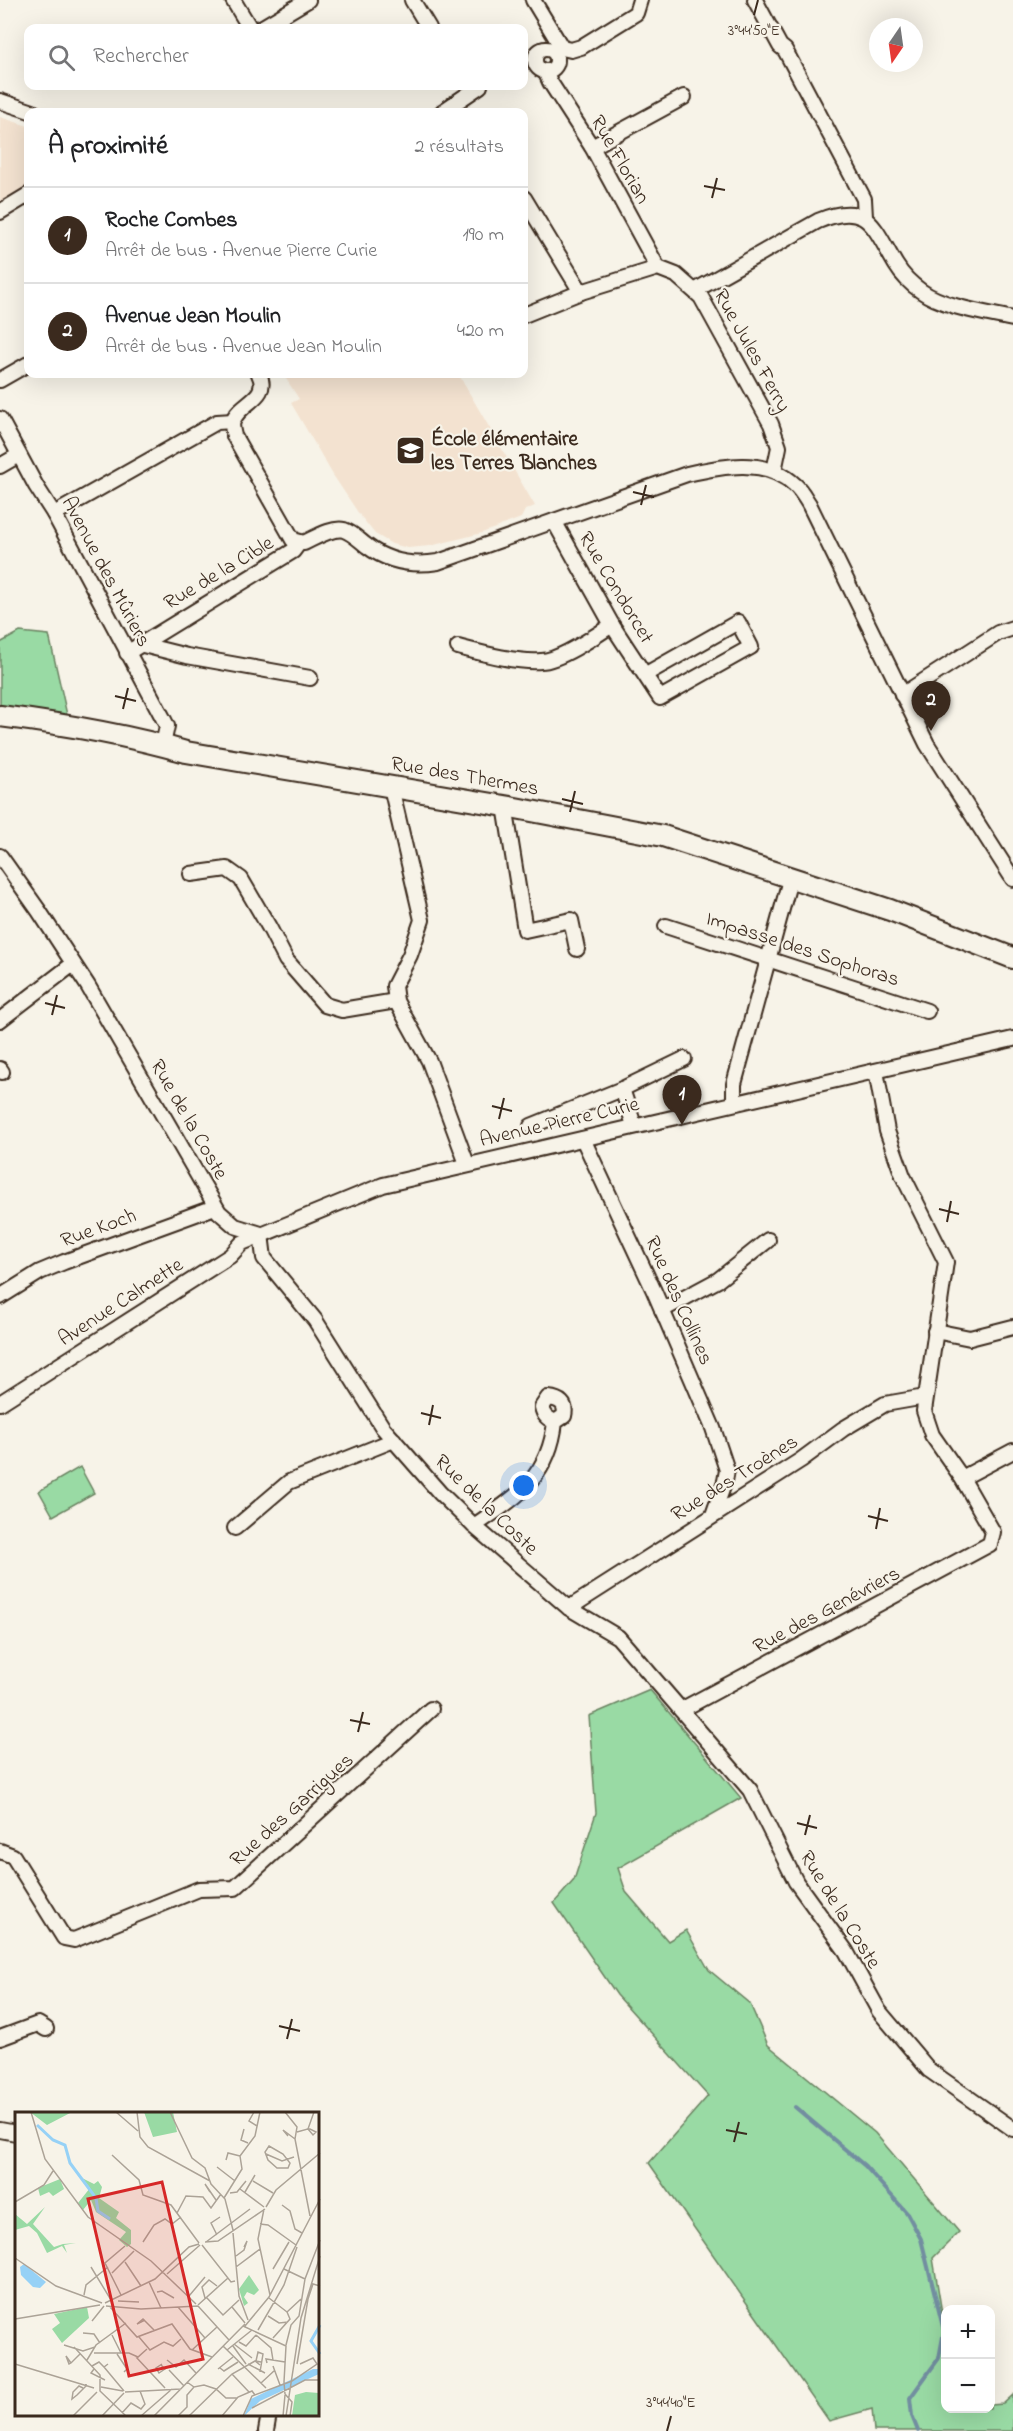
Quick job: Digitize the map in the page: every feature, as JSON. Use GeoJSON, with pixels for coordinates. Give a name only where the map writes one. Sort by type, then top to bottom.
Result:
{"type":"FeatureCollection","features":[{"type":"Feature","properties":{"kind":"main road","name":"Rue des Thermes"},"geometry":{"type":"LineString","coordinates":[[0,716],[68,724],[186,752],[505,806],[663,836],[890,909],[1013,958]]}},
{"type":"Feature","properties":{"kind":"street"},"geometry":{"type":"LineString","coordinates":[[233,0],[248,24]]}},
{"type":"Feature","properties":{"kind":"street"},"geometry":{"type":"LineString","coordinates":[[268,24],[308,0]]}},
{"type":"Feature","properties":{"kind":"street"},"geometry":{"type":"LineString","coordinates":[[412,0],[427,24]]}},
{"type":"Feature","properties":{"kind":"street"},"geometry":{"type":"LineString","coordinates":[[533,0],[558,51],[554,68],[546,71]]}},
{"type":"Feature","properties":{"kind":"street"},"geometry":{"type":"LineString","coordinates":[[529,58],[541,50],[558,51],[581,47],[636,13],[640,0]]}},
{"type":"Feature","properties":{"kind":"street"},"geometry":{"type":"LineString","coordinates":[[755,0],[780,46],[785,50],[864,199],[865,217],[876,230],[896,265],[909,281],[924,293],[943,301],[1013,319]]}},
{"type":"Feature","properties":{"kind":"street","name":"Rue Florian"},"geometry":{"type":"LineString","coordinates":[[529,58],[537,67],[546,71],[550,82],[592,147],[658,268]]}},
{"type":"Feature","properties":{"kind":"street"},"geometry":{"type":"LineString","coordinates":[[447,108],[469,90]]}},
{"type":"Feature","properties":{"kind":"street"},"geometry":{"type":"LineString","coordinates":[[592,147],[684,97]]}},
{"type":"Feature","properties":{"kind":"street"},"geometry":{"type":"LineString","coordinates":[[0,101],[24,109]]}},
{"type":"Feature","properties":{"kind":"street"},"geometry":{"type":"LineString","coordinates":[[0,212],[24,197]]}},
{"type":"Feature","properties":{"kind":"street"},"geometry":{"type":"LineString","coordinates":[[528,205],[581,292]]}},
{"type":"Feature","properties":{"kind":"street"},"geometry":{"type":"LineString","coordinates":[[696,290],[818,221],[846,213],[865,217]]}},
{"type":"Feature","properties":{"kind":"street"},"geometry":{"type":"LineString","coordinates":[[528,313],[581,292],[658,268]]}},
{"type":"Feature","properties":{"kind":"street","name":"Rue Jules Ferry"},"geometry":{"type":"LineString","coordinates":[[658,268],[676,275],[696,290],[771,424],[779,447],[774,471]]}},
{"type":"Feature","properties":{"kind":"street"},"geometry":{"type":"LineString","coordinates":[[0,380],[24,366]]}},
{"type":"Feature","properties":{"kind":"street"},"geometry":{"type":"LineString","coordinates":[[261,378],[258,395],[238,413],[233,421],[234,436],[293,540],[299,543],[343,530],[389,559],[423,565],[438,562],[687,474],[726,465],[752,466],[774,471],[796,485],[809,504],[927,744],[1013,879]]}},
{"type":"Feature","properties":{"kind":"street","name":"Avenue des Mûriers"},"geometry":{"type":"LineString","coordinates":[[0,419],[54,513],[167,726],[163,745]]}},
{"type":"Feature","properties":{"kind":"street"},"geometry":{"type":"LineString","coordinates":[[54,513],[217,422],[233,421]]}},
{"type":"Feature","properties":{"kind":"street"},"geometry":{"type":"LineString","coordinates":[[0,466],[19,455]]}},
{"type":"Feature","properties":{"kind":"street","name":"Rue Condorcet"},"geometry":{"type":"LineString","coordinates":[[554,521],[612,625],[660,698],[751,647],[738,622],[646,674]]}},
{"type":"Feature","properties":{"kind":"street","name":"Rue de la Cible"},"geometry":{"type":"LineString","coordinates":[[127,653],[144,645],[174,623],[293,551],[299,543]]}},
{"type":"Feature","properties":{"kind":"street"},"geometry":{"type":"LineString","coordinates":[[458,647],[483,654],[543,662],[576,647],[612,625]]}},
{"type":"Feature","properties":{"kind":"street"},"geometry":{"type":"LineString","coordinates":[[902,694],[998,633],[1013,628]]}},
{"type":"Feature","properties":{"kind":"street"},"geometry":{"type":"LineString","coordinates":[[144,645],[187,656],[310,678]]}},
{"type":"Feature","properties":{"kind":"street"},"geometry":{"type":"LineString","coordinates":[[391,787],[422,920],[410,955],[394,986],[396,1001],[429,1061],[467,1164]]}},
{"type":"Feature","properties":{"kind":"street"},"geometry":{"type":"LineString","coordinates":[[505,806],[525,930],[570,920],[577,949]]}},
{"type":"Feature","properties":{"kind":"street","name":"Rue de la Coste"},"geometry":{"type":"LineString","coordinates":[[0,856],[74,964],[215,1207],[235,1226],[261,1233],[264,1258],[315,1320],[350,1378],[394,1440],[440,1493],[474,1526],[570,1608],[618,1637],[750,1790],[796,1882],[846,1951],[879,2011],[929,2070],[1013,2129]]}},
{"type":"Feature","properties":{"kind":"street"},"geometry":{"type":"LineString","coordinates":[[191,874],[227,869],[241,879],[286,960],[325,1005],[342,1010],[396,1001]]}},
{"type":"Feature","properties":{"kind":"street"},"geometry":{"type":"LineString","coordinates":[[734,1103],[734,1084],[791,876]]}},
{"type":"Feature","properties":{"kind":"street","name":"Impasse des Sophoras"},"geometry":{"type":"LineString","coordinates":[[666,926],[927,1011]]}},
{"type":"Feature","properties":{"kind":"street"},"geometry":{"type":"LineString","coordinates":[[0,1020],[74,964]]}},
{"type":"Feature","properties":{"kind":"street","name":"Avenue Pierre Curie"},"geometry":{"type":"LineString","coordinates":[[261,1233],[383,1185],[634,1125],[1013,1040]]}},
{"type":"Feature","properties":{"kind":"street"},"geometry":{"type":"LineString","coordinates":[[531,1126],[622,1089],[684,1059]]}},
{"type":"Feature","properties":{"kind":"street"},"geometry":{"type":"LineString","coordinates":[[876,1071],[887,1131],[903,1176],[946,1262],[925,1397],[924,1411],[932,1435],[962,1478],[1013,1451]]}},
{"type":"Feature","properties":{"kind":"street"},"geometry":{"type":"LineString","coordinates":[[622,1089],[634,1125]]}},
{"type":"Feature","properties":{"kind":"street","name":"Rue des Collines"},"geometry":{"type":"LineString","coordinates":[[583,1139],[710,1420],[727,1470],[713,1515]]}},
{"type":"Feature","properties":{"kind":"street","name":"Rue Koch"},"geometry":{"type":"LineString","coordinates":[[0,1297],[40,1272],[215,1207]]}},
{"type":"Feature","properties":{"kind":"street","name":"Avenue Calmette"},"geometry":{"type":"LineString","coordinates":[[0,1403],[230,1256],[242,1243],[261,1233]]}},
{"type":"Feature","properties":{"kind":"street"},"geometry":{"type":"LineString","coordinates":[[662,1310],[718,1280],[768,1240]]}},
{"type":"Feature","properties":{"kind":"street"},"geometry":{"type":"LineString","coordinates":[[935,1331],[970,1338],[1013,1327]]}},
{"type":"Feature","properties":{"kind":"street","name":"Rue des Troènes"},"geometry":{"type":"LineString","coordinates":[[570,1608],[801,1461],[843,1429],[885,1404],[925,1397]]}},
{"type":"Feature","properties":{"kind":"street"},"geometry":{"type":"LineString","coordinates":[[474,1526],[512,1500],[535,1479],[553,1436],[555,1422]]}},
{"type":"Feature","properties":{"kind":"street"},"geometry":{"type":"LineString","coordinates":[[235,1528],[289,1482],[394,1440]]}},
{"type":"Feature","properties":{"kind":"street","name":"Rue des Genévriers"},"geometry":{"type":"LineString","coordinates":[[681,1710],[990,1544],[993,1532],[962,1478]]}},
{"type":"Feature","properties":{"kind":"street"},"geometry":{"type":"LineString","coordinates":[[725,1481],[732,1492],[742,1497]]}},
{"type":"Feature","properties":{"kind":"street","name":"Rue des Garrigues"},"geometry":{"type":"LineString","coordinates":[[0,1851],[13,1856],[64,1938],[74,1941],[199,1889],[235,1888],[431,1709]]}},
{"type":"Feature","properties":{"kind":"street"},"geometry":{"type":"LineString","coordinates":[[0,2038],[38,2024],[46,2029]]}},
{"type":"Feature","properties":{"kind":"street"},"geometry":{"type":"LineString","coordinates":[[0,2130],[15,2133]]}},
{"type":"Feature","properties":{"kind":"street"},"geometry":{"type":"LineString","coordinates":[[266,2431],[269,2416]]}},
{"type":"Feature","properties":{"kind":"shaded area"},"geometry":{"type":"Polygon","coordinates":[[[0,117],[24,125],[24,187],[0,202],[0,117]]]}},
{"type":"Feature","properties":{"kind":"shaded area","name":"École élémentaire les Terres Blanches"},"geometry":{"type":"Polygon","coordinates":[[[286,378],[461,378],[535,506],[525,510],[521,518],[482,533],[430,546],[408,548],[392,544],[375,534],[333,475],[291,403],[299,399],[286,378]]]}},
{"type":"Feature","properties":{"kind":"green space"},"geometry":{"type":"Polygon","coordinates":[[[20,632],[49,635],[67,715],[0,705],[0,643],[20,632]]]}},
{"type":"Feature","properties":{"kind":"green space"},"geometry":{"type":"Polygon","coordinates":[[[80,1467],[94,1493],[53,1516],[39,1491],[80,1467]]]}},
{"type":"Feature","properties":{"kind":"green space"},"geometry":{"type":"Polygon","coordinates":[[[650,1690],[741,1798],[618,1868],[626,1892],[668,1941],[686,1930],[709,1970],[750,2004],[768,2045],[875,2133],[959,2232],[933,2258],[941,2307],[941,2413],[995,2413],[995,2405],[1003,2404],[1013,2395],[1013,2431],[874,2431],[872,2409],[829,2421],[649,2163],[708,2096],[617,1995],[554,1903],[574,1880],[596,1813],[589,1716],[650,1690]]]}},
{"type":"Feature","properties":{"kind":"waterway"},"geometry":{"type":"LineString","coordinates":[[795,2107],[865,2166],[907,2213],[921,2239],[944,2331],[939,2358],[910,2398],[912,2416],[918,2431]]}},
{"type":"Feature","properties":{"kind":"place","name":"École élémentaire les Terres Blanches"},"geometry":{"type":"Point","coordinates":[410,450]}},
{"type":"Feature","properties":{"kind":"place","name":"Avenue Jean Moulin"},"geometry":{"type":"Point","coordinates":[931,731]}},
{"type":"Feature","properties":{"kind":"place","name":"Roche Combes"},"geometry":{"type":"Point","coordinates":[682,1125]}}]}
